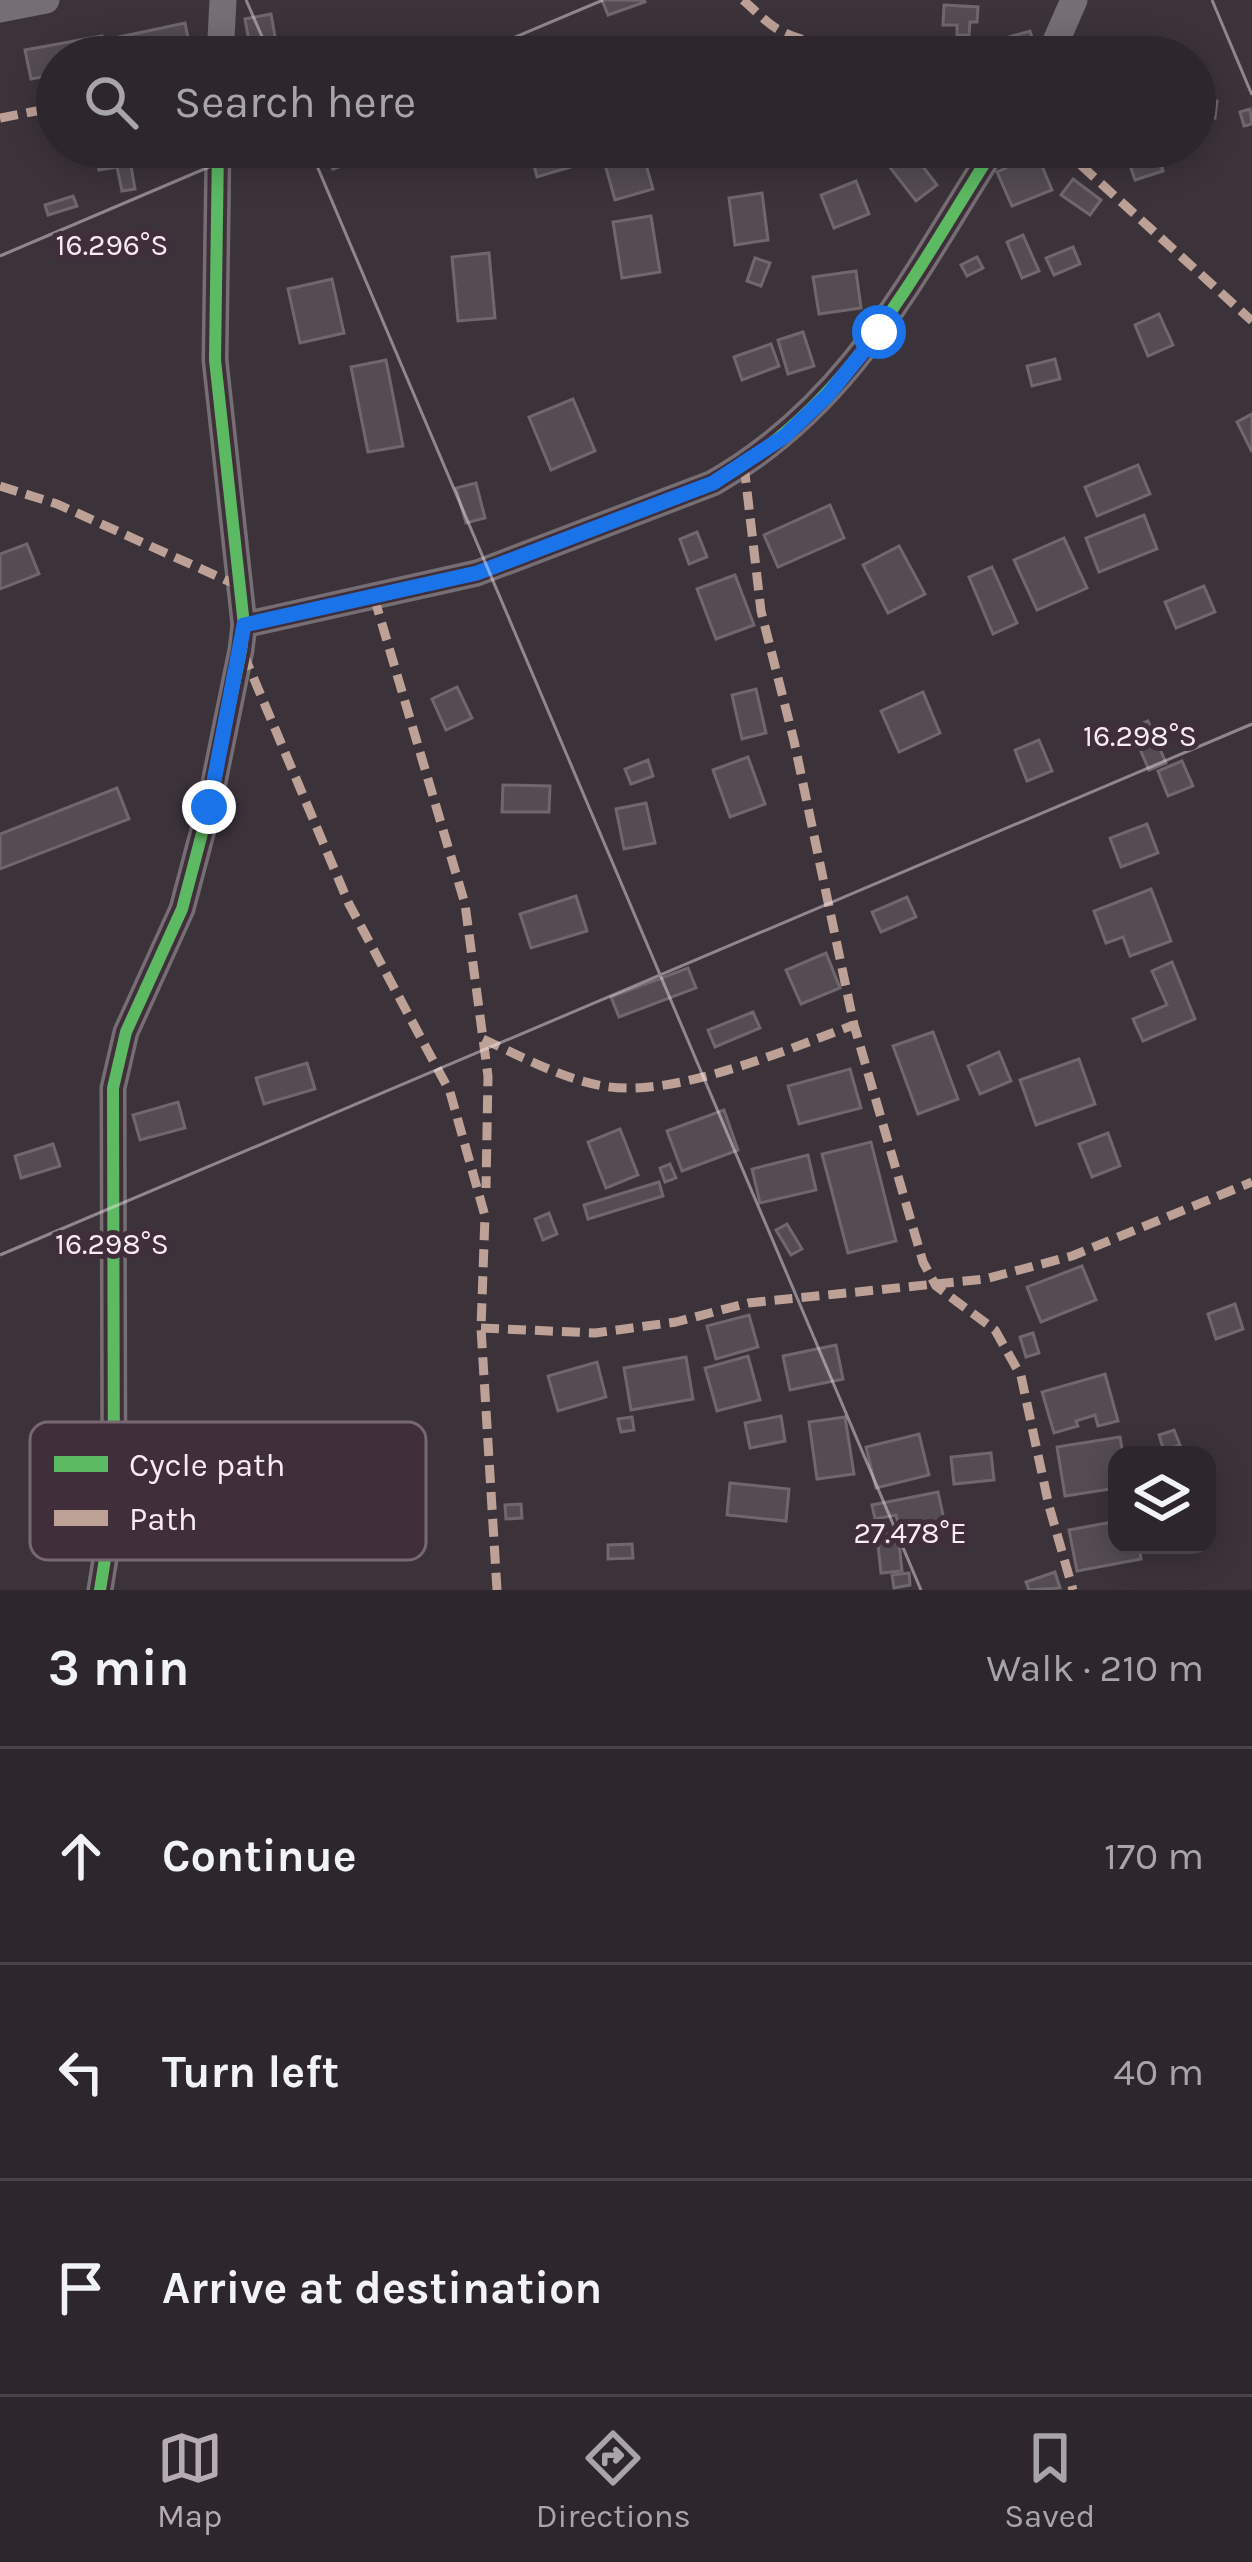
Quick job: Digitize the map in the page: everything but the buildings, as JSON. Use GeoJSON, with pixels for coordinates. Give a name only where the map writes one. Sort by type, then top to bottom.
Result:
{"type":"FeatureCollection","features":[{"type":"Feature","properties":{"kind":"street"},"geometry":{"type":"LineString","coordinates":[[0,9],[46,0]]}},
{"type":"Feature","properties":{"kind":"street"},"geometry":{"type":"LineString","coordinates":[[221,36],[223,0]]}},
{"type":"Feature","properties":{"kind":"street"},"geometry":{"type":"LineString","coordinates":[[1058,36],[1074,0]]}},
{"type":"Feature","properties":{"kind":"street"},"geometry":{"type":"LineString","coordinates":[[114,1422],[113,1088],[126,1032],[182,909],[209,807],[244,625],[215,360],[218,168]]}},
{"type":"Feature","properties":{"kind":"street"},"geometry":{"type":"LineString","coordinates":[[244,625],[477,573],[713,483],[744,465],[785,436],[828,395],[879,332],[982,168]]}},
{"type":"Feature","properties":{"kind":"street"},"geometry":{"type":"LineString","coordinates":[[100,1590],[105,1560]]}},
{"type":"Feature","properties":{"kind":"marked path"},"geometry":{"type":"LineString","coordinates":[[743,0],[776,28],[794,36]]}},
{"type":"Feature","properties":{"kind":"marked path"},"geometry":{"type":"LineString","coordinates":[[0,118],[36,111]]}},
{"type":"Feature","properties":{"kind":"marked path"},"geometry":{"type":"LineString","coordinates":[[1084,168],[1252,321]]}},
{"type":"Feature","properties":{"kind":"marked path"},"geometry":{"type":"LineString","coordinates":[[744,465],[761,611],[794,741],[854,1025],[923,1262],[936,1286],[995,1330],[1021,1376],[1073,1590]]}},
{"type":"Feature","properties":{"kind":"marked path"},"geometry":{"type":"LineString","coordinates":[[0,486],[57,504],[239,586]]}},
{"type":"Feature","properties":{"kind":"marked path"},"geometry":{"type":"LineString","coordinates":[[374,597],[465,904],[488,1076],[486,1188]]}},
{"type":"Feature","properties":{"kind":"marked path"},"geometry":{"type":"LineString","coordinates":[[243,653],[349,904],[450,1092],[485,1216],[481,1328],[497,1590]]}},
{"type":"Feature","properties":{"kind":"marked path"},"geometry":{"type":"LineString","coordinates":[[483,1039],[573,1078],[631,1088],[696,1079],[854,1025]]}},
{"type":"Feature","properties":{"kind":"marked path"},"geometry":{"type":"LineString","coordinates":[[481,1328],[595,1333],[676,1322],[748,1303],[985,1279],[1072,1256],[1252,1182]]}},
{"type":"Feature","properties":{"kind":"cycle path"},"geometry":{"type":"LineString","coordinates":[[114,1422],[113,1088],[126,1032],[182,909],[209,807],[244,625],[215,360],[218,168]]}},
{"type":"Feature","properties":{"kind":"cycle path"},"geometry":{"type":"LineString","coordinates":[[244,625],[477,573],[713,483],[762,451],[841,376],[906,289],[982,168]]}},
{"type":"Feature","properties":{"kind":"cycle path"},"geometry":{"type":"LineString","coordinates":[[100,1590],[105,1560]]}},
{"type":"Feature","properties":{"kind":"route"},"geometry":{"type":"LineString","coordinates":[[209,807],[244,625],[477,573],[713,483],[785,436],[828,395],[879,332]]}}]}
